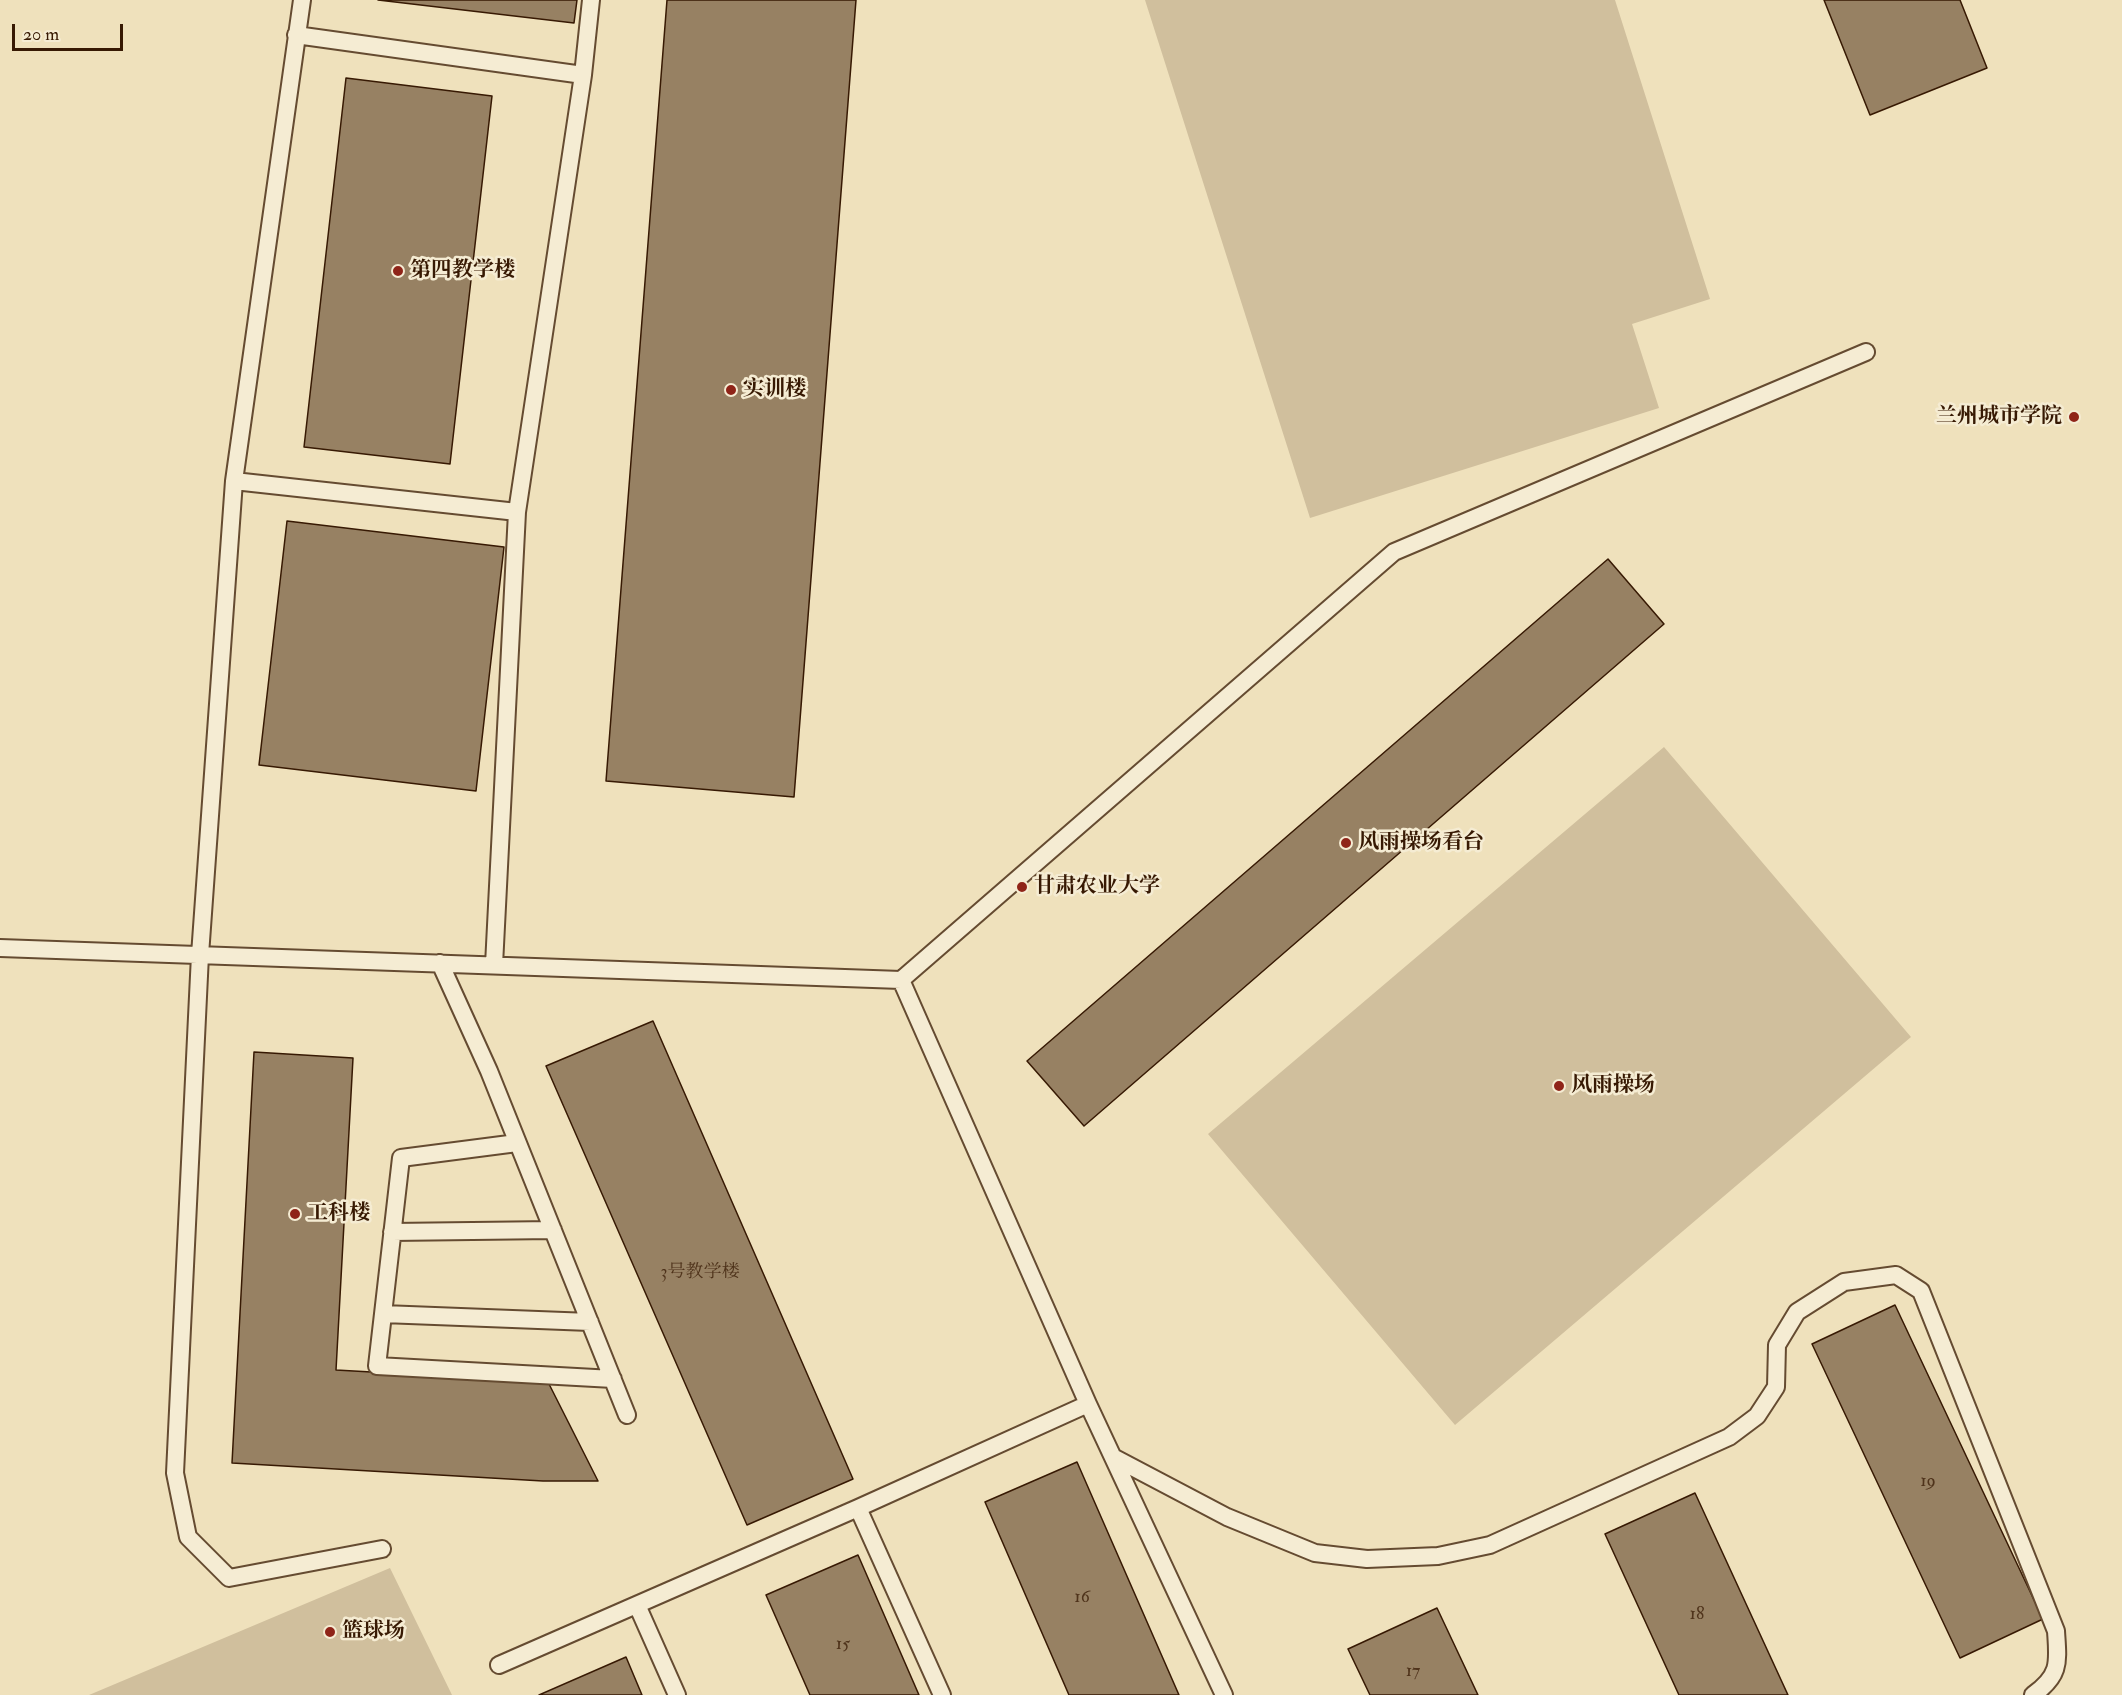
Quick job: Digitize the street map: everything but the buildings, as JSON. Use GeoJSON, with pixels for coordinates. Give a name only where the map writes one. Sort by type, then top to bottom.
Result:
{"type":"FeatureCollection","features":[{"type":"Feature","properties":{"kind":"lane"},"geometry":{"type":"LineString","coordinates":[[302,0],[234,481],[200,955],[175,1473],[188,1537],[229,1578],[382,1549]]}},
{"type":"Feature","properties":{"kind":"lane"},"geometry":{"type":"LineString","coordinates":[[494,965],[517,512],[583,75],[591,0]]}},
{"type":"Feature","properties":{"kind":"lane"},"geometry":{"type":"LineString","coordinates":[[296,35],[583,75]]}},
{"type":"Feature","properties":{"kind":"lane"},"geometry":{"type":"LineString","coordinates":[[0,948],[901,980],[1394,552],[1866,352]]}},
{"type":"Feature","properties":{"kind":"lane"},"geometry":{"type":"LineString","coordinates":[[234,481],[517,512]]}},
{"type":"Feature","properties":{"kind":"lane"},"geometry":{"type":"LineString","coordinates":[[440,963],[489,1071],[627,1415]]}},
{"type":"Feature","properties":{"kind":"lane"},"geometry":{"type":"LineString","coordinates":[[901,980],[1088,1404],[1224,1695]]}},
{"type":"Feature","properties":{"kind":"lane"},"geometry":{"type":"LineString","coordinates":[[517,1143],[401,1158],[377,1366],[613,1379]]}},
{"type":"Feature","properties":{"kind":"lane"},"geometry":{"type":"LineString","coordinates":[[392,1232],[553,1230]]}},
{"type":"Feature","properties":{"kind":"lane"},"geometry":{"type":"LineString","coordinates":[[1113,1456],[1227,1517],[1315,1553],[1367,1559],[1438,1556],[1490,1545],[1730,1437],[1757,1416],[1776,1387],[1777,1345],[1797,1312],[1844,1282],[1896,1275],[1921,1291],[2056,1631],[2058,1664],[2047,1685],[2033,1695]]}},
{"type":"Feature","properties":{"kind":"lane"},"geometry":{"type":"LineString","coordinates":[[383,1314],[590,1322]]}},
{"type":"Feature","properties":{"kind":"lane"},"geometry":{"type":"LineString","coordinates":[[499,1665],[858,1508],[1088,1404]]}},
{"type":"Feature","properties":{"kind":"lane"},"geometry":{"type":"LineString","coordinates":[[858,1508],[942,1695]]}},
{"type":"Feature","properties":{"kind":"lane"},"geometry":{"type":"LineString","coordinates":[[637,1605],[677,1695]]}},
{"type":"Feature","properties":{"kind":"shaded area"},"geometry":{"type":"Polygon","coordinates":[[[1145,0],[1615,0],[1710,299],[1632,324],[1659,408],[1310,518],[1145,0]]]}},
{"type":"Feature","properties":{"kind":"shaded area","name":"风雨操场"},"geometry":{"type":"Polygon","coordinates":[[[1664,747],[1911,1037],[1455,1425],[1208,1134],[1664,747]]]}},
{"type":"Feature","properties":{"kind":"shaded area","name":"篮球场"},"geometry":{"type":"Polygon","coordinates":[[[390,1568],[452,1695],[89,1695],[390,1568]]]}},
{"type":"Feature","properties":{"kind":"place","name":"第四教学楼"},"geometry":{"type":"Point","coordinates":[398,271]}},
{"type":"Feature","properties":{"kind":"place","name":"实训楼"},"geometry":{"type":"Point","coordinates":[731,390]}},
{"type":"Feature","properties":{"kind":"place","name":"兰州城市学院"},"geometry":{"type":"Point","coordinates":[2074,417]}},
{"type":"Feature","properties":{"kind":"place","name":"风雨操场看台"},"geometry":{"type":"Point","coordinates":[1346,843]}},
{"type":"Feature","properties":{"kind":"place","name":"甘肃农业大学"},"geometry":{"type":"Point","coordinates":[1022,887]}},
{"type":"Feature","properties":{"kind":"place","name":"风雨操场"},"geometry":{"type":"Point","coordinates":[1559,1086]}},
{"type":"Feature","properties":{"kind":"place","name":"工科楼"},"geometry":{"type":"Point","coordinates":[295,1214]}},
{"type":"Feature","properties":{"kind":"place","name":"篮球场"},"geometry":{"type":"Point","coordinates":[330,1632]}}]}
